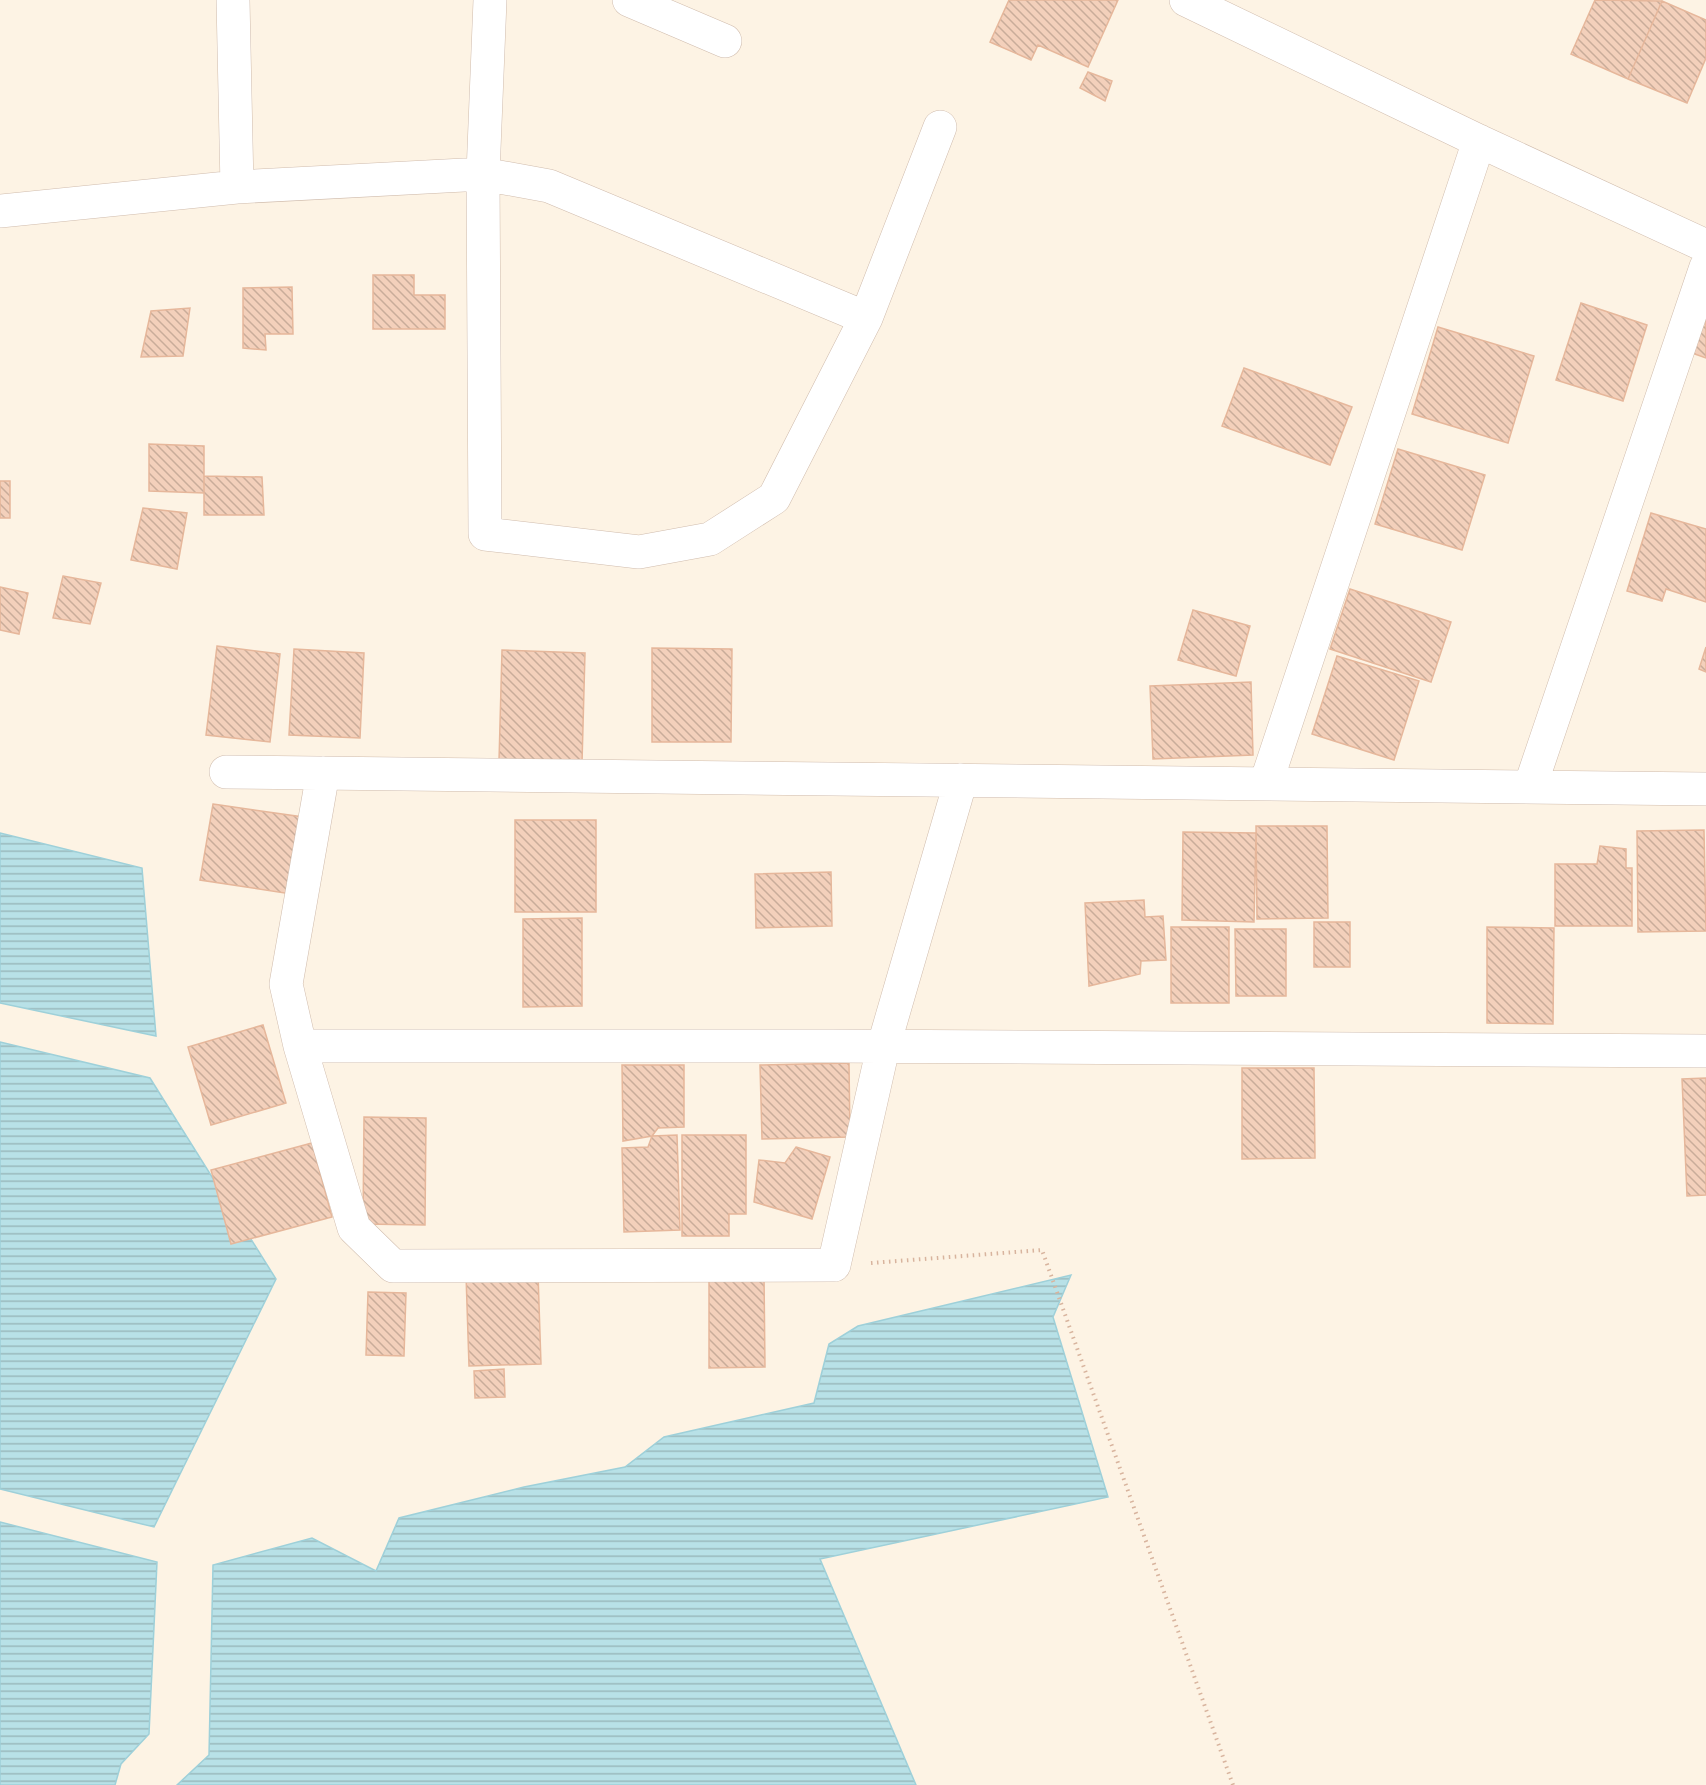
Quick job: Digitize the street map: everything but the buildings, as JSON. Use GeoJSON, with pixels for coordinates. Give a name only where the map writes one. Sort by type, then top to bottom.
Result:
{"type":"FeatureCollection","features":[{"type":"Feature","properties":{"kind":"street"},"geometry":{"type":"LineString","coordinates":[[233,0],[237,187]]}},
{"type":"Feature","properties":{"kind":"street"},"geometry":{"type":"LineString","coordinates":[[490,0],[483,174],[485,534],[639,552],[710,539],[774,498],[866,318],[940,127]]}},
{"type":"Feature","properties":{"kind":"street"},"geometry":{"type":"LineString","coordinates":[[629,0],[725,41]]}},
{"type":"Feature","properties":{"kind":"street"},"geometry":{"type":"LineString","coordinates":[[1186,0],[1479,141],[1706,246]]}},
{"type":"Feature","properties":{"kind":"street"},"geometry":{"type":"LineString","coordinates":[[1266,783],[1479,141]]}},
{"type":"Feature","properties":{"kind":"street"},"geometry":{"type":"LineString","coordinates":[[0,211],[237,187],[483,174],[549,186],[866,318]]}},
{"type":"Feature","properties":{"kind":"street"},"geometry":{"type":"LineString","coordinates":[[1530,787],[1706,267]]}},
{"type":"Feature","properties":{"kind":"street"},"geometry":{"type":"LineString","coordinates":[[226,772],[1706,789]]}},
{"type":"Feature","properties":{"kind":"street"},"geometry":{"type":"LineString","coordinates":[[323,773],[286,984],[300,1046],[354,1228],[393,1266],[834,1265],[883,1048],[961,780]]}},
{"type":"Feature","properties":{"kind":"street"},"geometry":{"type":"LineString","coordinates":[[300,1046],[833,1046],[1706,1051]]}},
{"type":"Feature","properties":{"kind":"path"},"geometry":{"type":"LineString","coordinates":[[834,1265],[1042,1250],[1233,1785]]}},
{"type":"Feature","properties":{"kind":"water"},"geometry":{"type":"Polygon","coordinates":[[[0,833],[142,868],[156,1036],[0,1003],[0,833]]]}},
{"type":"Feature","properties":{"kind":"water"},"geometry":{"type":"Polygon","coordinates":[[[0,1042],[150,1078],[276,1279],[154,1527],[0,1489],[0,1042]]]}},
{"type":"Feature","properties":{"kind":"water"},"geometry":{"type":"Polygon","coordinates":[[[1071,1275],[1053,1317],[1108,1497],[820,1559],[916,1785],[177,1785],[209,1755],[213,1565],[312,1538],[376,1571],[399,1518],[524,1487],[625,1467],[664,1437],[814,1403],[829,1344],[858,1326],[1071,1275]]]}},
{"type":"Feature","properties":{"kind":"water"},"geometry":{"type":"Polygon","coordinates":[[[0,1522],[157,1562],[149,1734],[121,1764],[115,1785],[0,1785],[0,1522]]]}}]}
